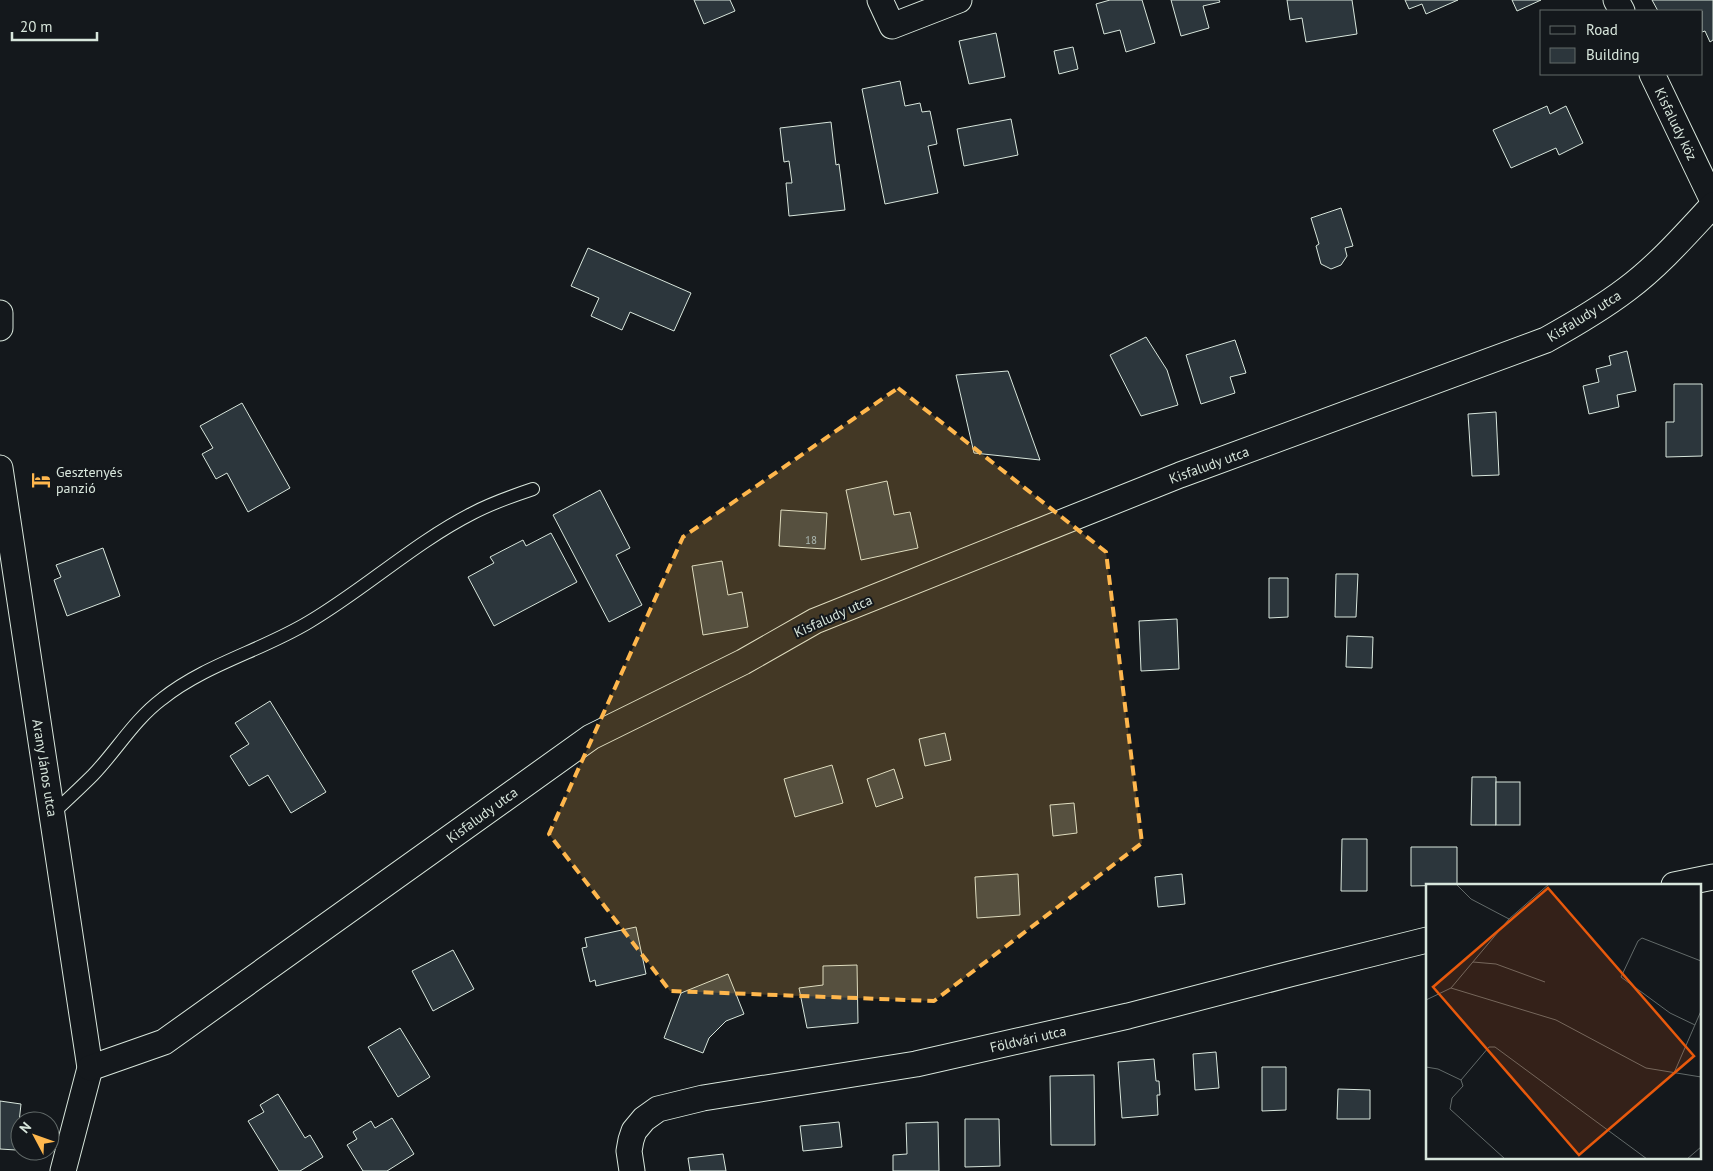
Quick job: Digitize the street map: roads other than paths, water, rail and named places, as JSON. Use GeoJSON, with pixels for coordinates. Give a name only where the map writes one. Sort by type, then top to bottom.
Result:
{"type":"FeatureCollection","features":[{"type":"Feature","properties":{"kind":"street"},"geometry":{"type":"LineString","coordinates":[[880,0],[892,26],[959,0]]}},
{"type":"Feature","properties":{"kind":"street","name":"Kisfaludy köz"},"geometry":{"type":"LineString","coordinates":[[1652,75],[1713,202]]}},
{"type":"Feature","properties":{"kind":"street","name":"Kisfaludy utca"},"geometry":{"type":"LineString","coordinates":[[90,1068],[164,1042],[591,737],[743,662],[815,621],[1180,475],[1546,340],[1578,322],[1628,289],[1671,250],[1713,205]]}},
{"type":"Feature","properties":{"kind":"street"},"geometry":{"type":"LineString","coordinates":[[0,313],[0,328]]}},
{"type":"Feature","properties":{"kind":"street","name":"Arany János utca"},"geometry":{"type":"LineString","coordinates":[[0,468],[90,1068]]}},
{"type":"Feature","properties":{"kind":"street"},"geometry":{"type":"LineString","coordinates":[[1679,884],[1713,877]]}},
{"type":"Feature","properties":{"kind":"street","name":"Földvári utca"},"geometry":{"type":"LineString","coordinates":[[632,1171],[629,1151],[630,1140],[634,1131],[644,1119],[658,1109],[703,1098],[916,1064],[1128,1016],[1426,940]]}},
{"type":"Feature","properties":{"kind":"street"},"geometry":{"type":"LineString","coordinates":[[63,1171],[90,1068]]}},
{"type":"Feature","properties":{"kind":"lane"},"geometry":{"type":"LineString","coordinates":[[52,814],[94,774],[142,716],[181,685],[207,670],[277,640],[308,623],[439,533],[472,514],[495,502],[533,489]]}},
{"type":"Feature","properties":{"kind":"place","name":"Gesztenyés panzió"},"geometry":{"type":"Point","coordinates":[41,480]}}]}
